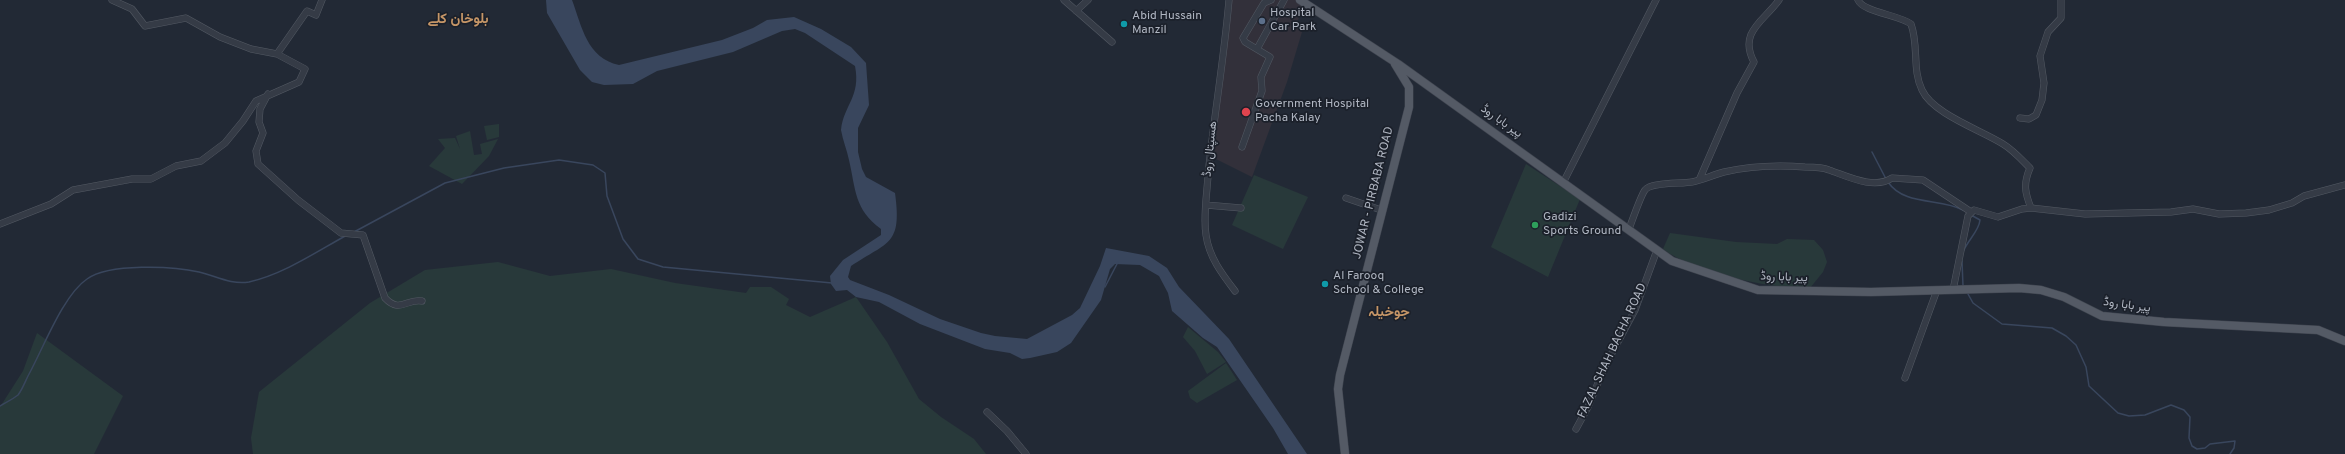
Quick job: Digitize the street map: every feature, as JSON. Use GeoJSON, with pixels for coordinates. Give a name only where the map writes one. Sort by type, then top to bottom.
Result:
{"type":"FeatureCollection","features":[{"type":"Feature","properties":{"kind":"main road","name":"پیر بابا روڈ"},"geometry":{"type":"LineString","coordinates":[[1300,0],[1392,60],[1564,181],[1672,261],[1758,290],[1871,292],[2019,288],[2041,290],[2064,297],[2102,316],[2164,322],[2318,330],[2345,342]]}},
{"type":"Feature","properties":{"kind":"main road","name":"JOWAR - PIRBABA ROAD"},"geometry":{"type":"LineString","coordinates":[[1345,454],[1338,389],[1340,375],[1381,210],[1409,107],[1410,87],[1392,60]]}},
{"type":"Feature","properties":{"kind":"main road"},"geometry":{"type":"LineString","coordinates":[[1410,95],[1417,87],[1425,84]]}},
{"type":"Feature","properties":{"kind":"street"},"geometry":{"type":"LineString","coordinates":[[0,224],[51,204],[73,190],[95,185],[151,179],[176,166],[201,161],[226,143],[244,121],[256,101],[268,94],[299,82],[305,69],[277,54],[251,49],[220,37],[186,18],[145,26],[132,10],[112,0]]}},
{"type":"Feature","properties":{"kind":"street"},"geometry":{"type":"LineString","coordinates":[[277,54],[308,11],[316,15],[322,0]]}},
{"type":"Feature","properties":{"kind":"street"},"geometry":{"type":"LineString","coordinates":[[1064,0],[1103,32],[1112,42]]}},
{"type":"Feature","properties":{"kind":"street"},"geometry":{"type":"LineString","coordinates":[[1076,10],[1088,0]]}},
{"type":"Feature","properties":{"kind":"street","name":"ھسپتال روڈ"},"geometry":{"type":"LineString","coordinates":[[1229,0],[1222,71],[1211,141],[1206,205],[1206,236],[1210,252],[1219,270],[1236,291]]}},
{"type":"Feature","properties":{"kind":"street"},"geometry":{"type":"LineString","coordinates":[[1242,147],[1262,91],[1261,77],[1270,59],[1245,42],[1243,38],[1264,3],[1271,0],[1278,12]]}},
{"type":"Feature","properties":{"kind":"street"},"geometry":{"type":"LineString","coordinates":[[1257,49],[1284,0]]}},
{"type":"Feature","properties":{"kind":"street"},"geometry":{"type":"LineString","coordinates":[[1564,181],[1656,0]]}},
{"type":"Feature","properties":{"kind":"street"},"geometry":{"type":"LineString","coordinates":[[1700,178],[1737,93],[1754,62],[1749,52],[1750,35],[1779,0]]}},
{"type":"Feature","properties":{"kind":"street"},"geometry":{"type":"LineString","coordinates":[[1858,0],[1869,9],[1903,19],[1912,24],[1915,35],[1916,73],[1922,91],[1932,103],[1947,113],[2004,144],[2030,168],[2025,179],[2024,191],[2031,208]]}},
{"type":"Feature","properties":{"kind":"street"},"geometry":{"type":"LineString","coordinates":[[2020,118],[2028,119],[2036,115],[2042,100],[2044,83],[2040,56],[2048,32],[2061,18],[2061,0]]}},
{"type":"Feature","properties":{"kind":"street"},"geometry":{"type":"LineString","coordinates":[[268,94],[260,109],[259,122],[263,134],[256,151],[258,164],[298,200],[341,233],[363,236],[385,298],[390,303],[404,305],[422,301]]}},
{"type":"Feature","properties":{"kind":"street"},"geometry":{"type":"LineString","coordinates":[[1629,229],[1645,190],[1651,186],[1681,184],[1700,178],[1749,167],[1791,166],[1829,169],[1857,180],[1885,183],[1892,178],[1923,180],[1970,212]]}},
{"type":"Feature","properties":{"kind":"street"},"geometry":{"type":"LineString","coordinates":[[1970,212],[1974,210],[1998,217],[2022,209],[2031,208],[2085,214],[2171,212],[2193,209],[2219,214],[2246,213],[2269,210],[2292,203],[2304,196],[2345,185]]}},
{"type":"Feature","properties":{"kind":"street"},"geometry":{"type":"LineString","coordinates":[[1346,198],[1381,210]]}},
{"type":"Feature","properties":{"kind":"street"},"geometry":{"type":"LineString","coordinates":[[1206,205],[1241,208]]}},
{"type":"Feature","properties":{"kind":"street"},"geometry":{"type":"LineString","coordinates":[[1953,290],[1970,212]]}},
{"type":"Feature","properties":{"kind":"street","name":"FAZAL SHAH BACHA ROAD"},"geometry":{"type":"LineString","coordinates":[[1576,430],[1588,407],[1605,366],[1635,310],[1657,250]]}},
{"type":"Feature","properties":{"kind":"street"},"geometry":{"type":"LineString","coordinates":[[1905,378],[1938,290]]}},
{"type":"Feature","properties":{"kind":"street"},"geometry":{"type":"LineString","coordinates":[[987,412],[1007,431],[1026,454]]}},
{"type":"Feature","properties":{"kind":"shaded area","name":"Government Hospital Pacha Kalay"},"geometry":{"type":"Polygon","coordinates":[[[1226,0],[1300,0],[1306,4],[1295,26],[1302,32],[1287,82],[1252,177],[1210,156],[1226,0]]]}},
{"type":"Feature","properties":{"kind":"shaded area"},"geometry":{"type":"Polygon","coordinates":[[[499,124],[499,137],[487,140],[484,126],[499,124]]]}},
{"type":"Feature","properties":{"kind":"shaded area"},"geometry":{"type":"Polygon","coordinates":[[[470,131],[474,155],[482,154],[480,144],[498,139],[489,156],[462,184],[429,166],[445,148],[438,139],[455,138],[460,149],[456,136],[470,131]]]}},
{"type":"Feature","properties":{"kind":"shaded area","name":"Gadizi Sports Ground"},"geometry":{"type":"Polygon","coordinates":[[[1526,164],[1580,199],[1548,277],[1491,247],[1526,164]]]}},
{"type":"Feature","properties":{"kind":"shaded area"},"geometry":{"type":"Polygon","coordinates":[[[1254,175],[1308,197],[1283,249],[1232,225],[1254,175]]]}},
{"type":"Feature","properties":{"kind":"shaded area"},"geometry":{"type":"Polygon","coordinates":[[[1670,233],[1736,242],[1777,244],[1787,239],[1814,240],[1823,250],[1827,262],[1823,272],[1810,288],[1775,286],[1734,278],[1713,272],[1677,258],[1663,249],[1670,233]]]}},
{"type":"Feature","properties":{"kind":"shaded area"},"geometry":{"type":"Polygon","coordinates":[[[498,262],[550,276],[611,269],[675,283],[746,293],[750,287],[771,287],[789,299],[786,305],[810,317],[856,297],[887,342],[919,399],[941,417],[974,439],[986,454],[253,454],[251,438],[259,392],[370,303],[425,270],[498,262]]]}},
{"type":"Feature","properties":{"kind":"shaded area"},"geometry":{"type":"Polygon","coordinates":[[[1188,327],[1218,352],[1226,362],[1207,374],[1195,351],[1183,337],[1188,327]]]}},
{"type":"Feature","properties":{"kind":"shaded area"},"geometry":{"type":"Polygon","coordinates":[[[37,333],[123,396],[94,454],[0,454],[0,407],[23,371],[37,333]]]}},
{"type":"Feature","properties":{"kind":"shaded area"},"geometry":{"type":"Polygon","coordinates":[[[1226,363],[1237,380],[1197,403],[1190,398],[1188,391],[1226,363]]]}},
{"type":"Feature","properties":{"kind":"water"},"geometry":{"type":"Polygon","coordinates":[[[546,0],[572,0],[587,40],[600,56],[619,65],[722,40],[753,28],[767,20],[794,17],[821,29],[851,47],[866,63],[869,105],[858,128],[858,152],[862,169],[866,177],[895,193],[897,210],[894,232],[890,240],[851,266],[848,277],[850,280],[889,295],[940,319],[981,333],[1027,339],[1072,315],[1080,308],[1100,266],[1106,248],[1149,256],[1167,268],[1179,287],[1229,339],[1307,454],[1288,454],[1273,428],[1217,347],[1203,338],[1172,311],[1168,293],[1159,276],[1140,265],[1115,264],[1110,269],[1101,300],[1071,343],[1057,352],[1022,359],[1010,353],[985,349],[920,324],[879,302],[856,297],[847,290],[836,291],[831,284],[830,276],[843,260],[881,235],[881,229],[872,222],[861,206],[855,190],[841,130],[845,113],[856,85],[855,66],[805,33],[795,29],[782,31],[733,52],[657,71],[633,84],[604,85],[592,82],[580,70],[547,13],[546,0]]]}},
{"type":"Feature","properties":{"kind":"waterway"},"geometry":{"type":"LineString","coordinates":[[1872,152],[1886,179]]}},
{"type":"Feature","properties":{"kind":"waterway"},"geometry":{"type":"LineString","coordinates":[[354,232],[445,183],[504,168],[559,160],[593,165],[605,173],[607,196],[623,239],[638,259],[663,267],[832,283]]}},
{"type":"Feature","properties":{"kind":"waterway"},"geometry":{"type":"LineString","coordinates":[[1888,182],[1895,190],[1903,195],[1954,206],[1963,210]]}},
{"type":"Feature","properties":{"kind":"waterway"},"geometry":{"type":"LineString","coordinates":[[1964,250],[1976,232],[1980,220],[1971,215]]}},
{"type":"Feature","properties":{"kind":"waterway"},"geometry":{"type":"LineString","coordinates":[[0,406],[18,395],[54,323],[70,297],[87,279],[97,274],[125,268],[158,267],[199,272],[224,280],[242,283],[249,282],[275,274],[347,235]]}},
{"type":"Feature","properties":{"kind":"waterway"},"geometry":{"type":"LineString","coordinates":[[1962,261],[1963,286]]}},
{"type":"Feature","properties":{"kind":"waterway"},"geometry":{"type":"LineString","coordinates":[[1105,287],[1118,262]]}},
{"type":"Feature","properties":{"kind":"waterway"},"geometry":{"type":"LineString","coordinates":[[1968,294],[1973,303],[2002,324],[2052,328],[2066,336],[2076,345],[2086,367],[2089,386],[2118,413],[2129,416],[2145,415],[2171,405],[2184,410],[2190,417],[2189,438],[2192,446],[2197,449],[2205,448],[2210,444],[2235,441],[2234,448],[2230,454]]}},
{"type":"Feature","properties":{"kind":"place","name":"Hospital Car Park"},"geometry":{"type":"Point","coordinates":[1262,21]}},
{"type":"Feature","properties":{"kind":"place","name":"Abid Hussain Manzil"},"geometry":{"type":"Point","coordinates":[1124,24]}},
{"type":"Feature","properties":{"kind":"place","name":"Government Hospital Pacha Kalay"},"geometry":{"type":"Point","coordinates":[1246,112]}},
{"type":"Feature","properties":{"kind":"place","name":"Gadizi Sports Ground"},"geometry":{"type":"Point","coordinates":[1535,225]}},
{"type":"Feature","properties":{"kind":"place","name":"Al Farooq School & College"},"geometry":{"type":"Point","coordinates":[1325,284]}},
{"type":"Feature","properties":{"kind":"district","name":"بلوخان كلے"},"geometry":{"type":"Point","coordinates":[458,20]}},
{"type":"Feature","properties":{"kind":"district","name":"جوخیلہ"},"geometry":{"type":"Point","coordinates":[1389,313]}}]}
